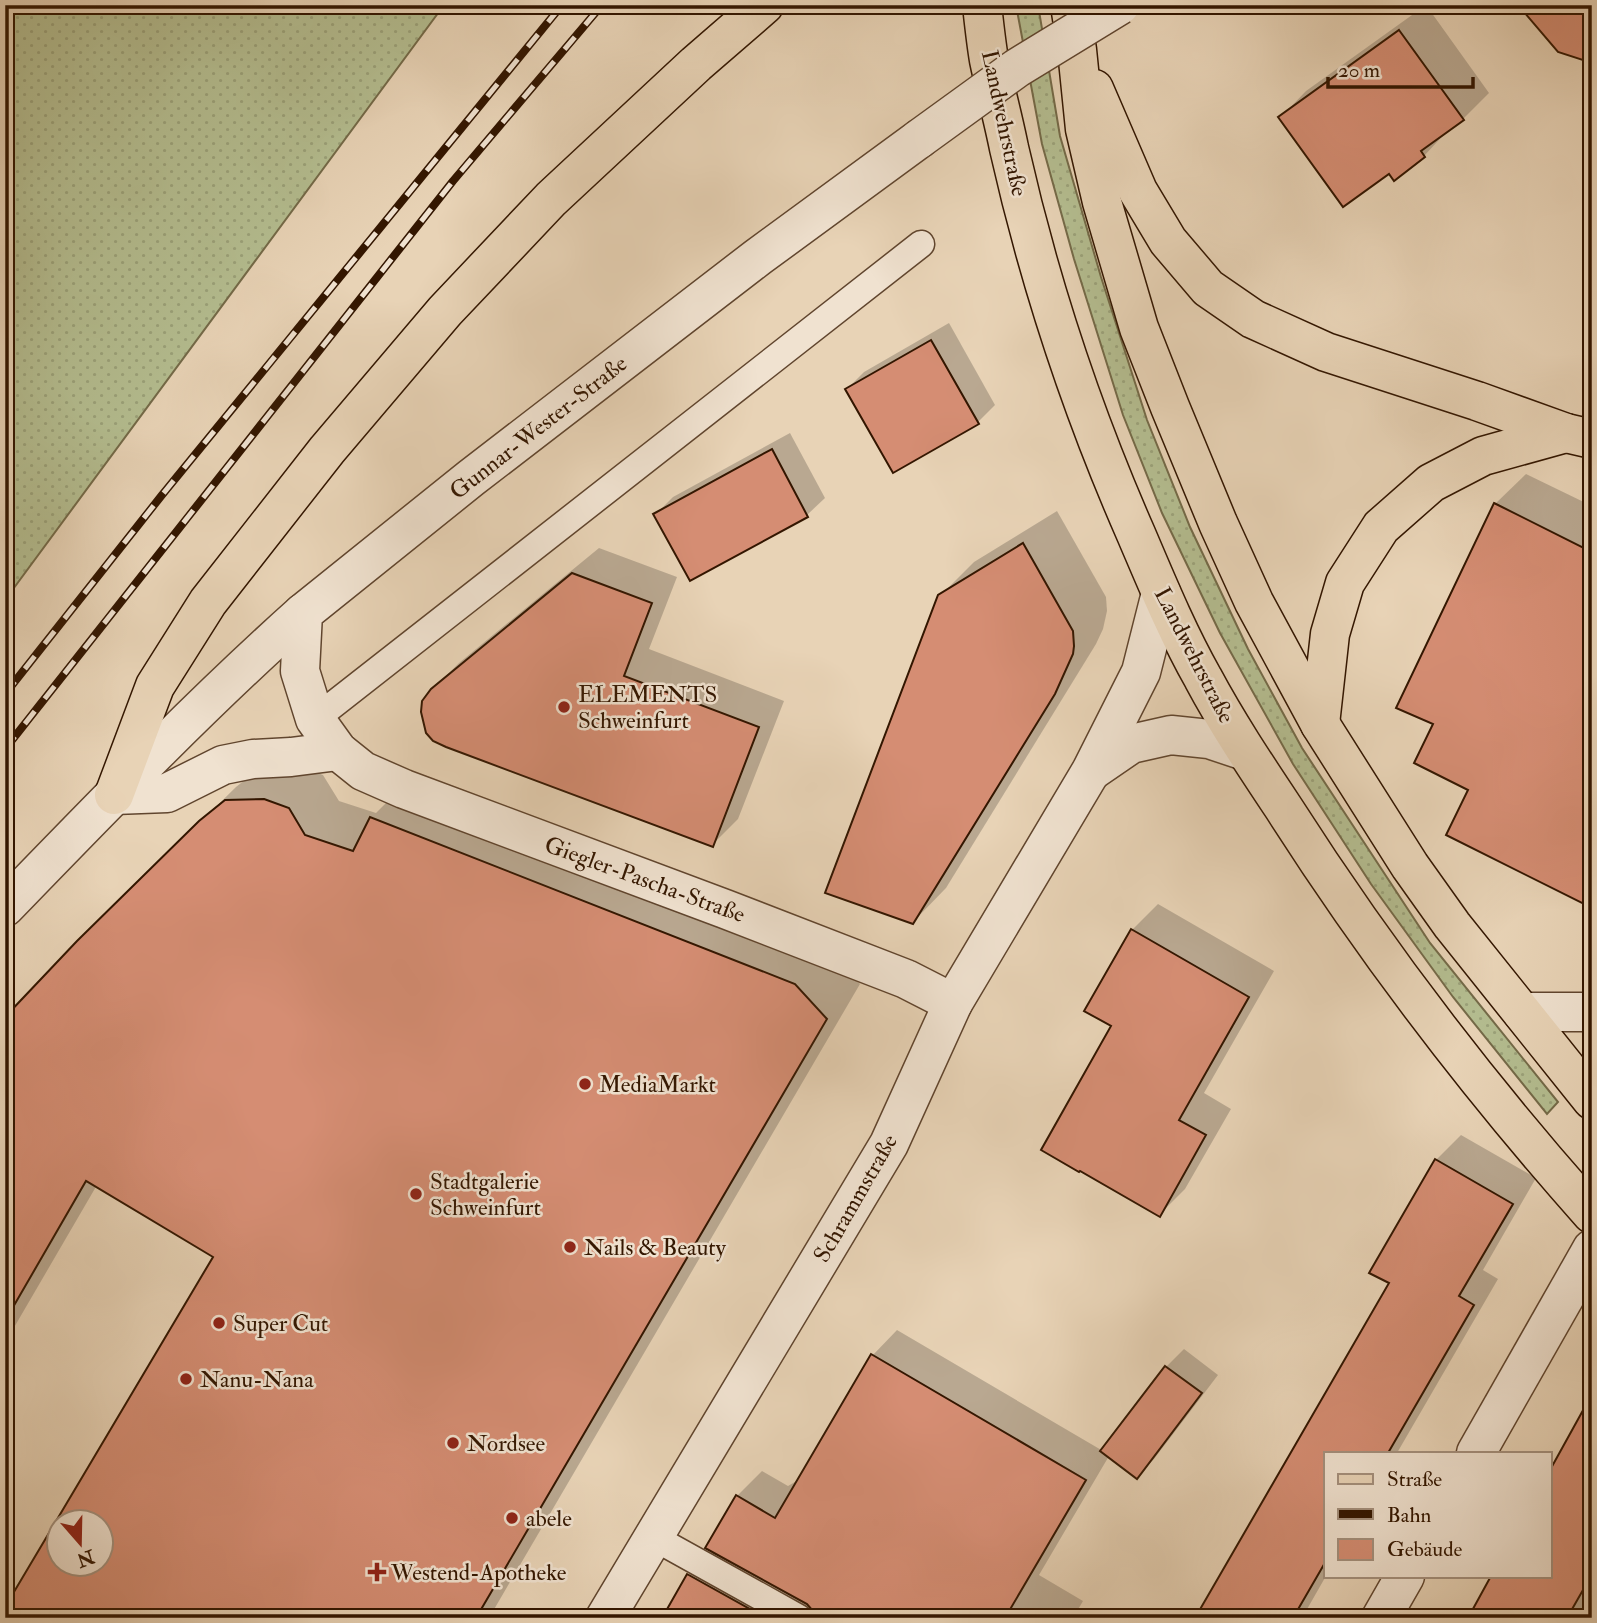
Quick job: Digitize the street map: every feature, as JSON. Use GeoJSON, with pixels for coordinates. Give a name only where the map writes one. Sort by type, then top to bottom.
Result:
{"type":"FeatureCollection","features":[{"type":"Feature","properties":{"kind":"main road"},"geometry":{"type":"LineString","coordinates":[[114,794],[155,686],[208,602],[327,450],[445,311],[551,199],[696,64],[764,5]]}},
{"type":"Feature","properties":{"kind":"main road","name":"Landwehrstraße"},"geometry":{"type":"LineString","coordinates":[[982,5],[989,59],[1020,198],[1038,268],[1061,340],[1113,483],[1161,593],[1202,677],[1245,751],[1327,876],[1411,995],[1534,1149],[1592,1214]]}},
{"type":"Feature","properties":{"kind":"main road"},"geometry":{"type":"LineString","coordinates":[[1070,5],[1085,129],[1102,202],[1139,328],[1254,602],[1320,724],[1410,866],[1452,925],[1592,1100]]}},
{"type":"Feature","properties":{"kind":"main road"},"geometry":{"type":"LineString","coordinates":[[1077,50],[1138,191],[1168,241],[1208,288],[1253,319],[1326,352],[1579,436]]}},
{"type":"Feature","properties":{"kind":"main road"},"geometry":{"type":"LineString","coordinates":[[1320,724],[1330,634],[1345,583],[1381,527],[1431,483],[1483,456],[1579,436]]}},
{"type":"Feature","properties":{"kind":"street","name":"Gunnar-Wester-Straße"},"geometry":{"type":"LineString","coordinates":[[5,907],[239,670],[303,613],[471,478],[747,265],[1017,68],[1120,5]]}},
{"type":"Feature","properties":{"kind":"street","name":"Schrammstraße"},"geometry":{"type":"LineString","coordinates":[[605,1618],[890,1144],[953,1003],[1091,771],[1141,672],[1161,593]]}},
{"type":"Feature","properties":{"kind":"street","name":"Giegler-Pascha-Straße"},"geometry":{"type":"LineString","coordinates":[[303,613],[300,671],[315,719],[338,751],[363,771],[404,789],[906,979],[953,1003]]}},
{"type":"Feature","properties":{"kind":"street","name":"Schrammstraße"},"geometry":{"type":"LineString","coordinates":[[1091,771],[1131,744],[1171,735],[1209,739],[1245,751]]}},
{"type":"Feature","properties":{"kind":"street"},"geometry":{"type":"LineString","coordinates":[[114,794],[167,793],[223,765],[253,759],[338,751]]}},
{"type":"Feature","properties":{"kind":"street"},"geometry":{"type":"LineString","coordinates":[[1522,1012],[1592,1012]]}},
{"type":"Feature","properties":{"kind":"street"},"geometry":{"type":"LineString","coordinates":[[1477,1452],[1592,1250]]}},
{"type":"Feature","properties":{"kind":"street"},"geometry":{"type":"LineString","coordinates":[[1381,1618],[1404,1578]]}},
{"type":"Feature","properties":{"kind":"lane"},"geometry":{"type":"LineString","coordinates":[[315,719],[921,244]]}},
{"type":"Feature","properties":{"kind":"lane"},"geometry":{"type":"LineString","coordinates":[[653,1536],[799,1618]]}},
{"type":"Feature","properties":{"kind":"green space"},"geometry":{"type":"Polygon","coordinates":[[[5,5],[444,5],[5,600],[5,5]]]}},
{"type":"Feature","properties":{"kind":"green space"},"geometry":{"type":"Polygon","coordinates":[[[1016,5],[1038,5],[1060,136],[1147,420],[1190,527],[1248,649],[1302,748],[1430,943],[1558,1102],[1547,1114],[1453,997],[1371,884],[1293,764],[1220,633],[1162,513],[1123,415],[1074,259],[1042,144],[1016,5]]]}},
{"type":"Feature","properties":{"kind":"building"},"geometry":{"type":"Polygon","coordinates":[[[1518,5],[1592,5],[1592,63],[1558,52],[1518,5]]]}},
{"type":"Feature","properties":{"kind":"building"},"geometry":{"type":"Polygon","coordinates":[[[1399,30],[1464,120],[1421,151],[1425,157],[1394,181],[1389,174],[1343,207],[1278,117],[1399,30]]]}},
{"type":"Feature","properties":{"kind":"building"},"geometry":{"type":"Polygon","coordinates":[[[931,340],[979,424],[893,473],[845,389],[931,340]]]}},
{"type":"Feature","properties":{"kind":"building"},"geometry":{"type":"Polygon","coordinates":[[[772,449],[808,517],[690,581],[653,514],[772,449]]]}},
{"type":"Feature","properties":{"kind":"building"},"geometry":{"type":"Polygon","coordinates":[[[1494,503],[1592,552],[1592,908],[1446,835],[1468,790],[1414,763],[1433,724],[1396,708],[1494,503]]]}},
{"type":"Feature","properties":{"kind":"building"},"geometry":{"type":"Polygon","coordinates":[[[1023,543],[1073,631],[1073,654],[1055,694],[913,924],[825,893],[938,595],[1023,543]]]}},
{"type":"Feature","properties":{"kind":"building","name":"ELEMENTS Schweinfurt"},"geometry":{"type":"Polygon","coordinates":[[[572,573],[652,603],[624,676],[759,727],[713,847],[446,747],[433,741],[426,733],[421,712],[422,701],[431,689],[572,573]]]}},
{"type":"Feature","properties":{"kind":"building","name":"Stadtgalerie Schweinfurt"},"geometry":{"type":"Polygon","coordinates":[[[264,799],[289,808],[305,835],[353,851],[370,817],[795,984],[827,1019],[476,1618],[5,1618],[5,1607],[46,1538],[46,1578],[116,1578],[116,1508],[64,1508],[213,1257],[86,1181],[5,1321],[5,1017],[77,941],[199,821],[225,800],[264,799]]]}},
{"type":"Feature","properties":{"kind":"building"},"geometry":{"type":"Polygon","coordinates":[[[1131,929],[1249,997],[1179,1120],[1206,1135],[1160,1217],[1041,1150],[1111,1026],[1084,1011],[1131,929]]]}},
{"type":"Feature","properties":{"kind":"building"},"geometry":{"type":"Polygon","coordinates":[[[1435,1159],[1513,1204],[1459,1296],[1474,1305],[1389,1452],[1324,1452],[1324,1564],[1293,1618],[1195,1618],[1389,1283],[1369,1273],[1435,1159]]]}},
{"type":"Feature","properties":{"kind":"building"},"geometry":{"type":"Polygon","coordinates":[[[871,1354],[1086,1480],[1005,1618],[815,1618],[807,1604],[705,1548],[736,1495],[775,1518],[871,1354]]]}},
{"type":"Feature","properties":{"kind":"building"},"geometry":{"type":"Polygon","coordinates":[[[1165,1366],[1202,1393],[1137,1479],[1100,1451],[1165,1366]]]}},
{"type":"Feature","properties":{"kind":"building"},"geometry":{"type":"Polygon","coordinates":[[[1592,1394],[1591,1576],[1567,1618],[1468,1618],[1490,1578],[1552,1578],[1552,1466],[1592,1394]]]}},
{"type":"Feature","properties":{"kind":"building"},"geometry":{"type":"Polygon","coordinates":[[[687,1574],[766,1618],[662,1618],[687,1574]]]}},
{"type":"Feature","properties":{"kind":"railway"},"geometry":{"type":"LineString","coordinates":[[5,694],[162,495],[562,5]]}},
{"type":"Feature","properties":{"kind":"railway"},"geometry":{"type":"LineString","coordinates":[[5,749],[453,181],[602,5]]}},
{"type":"Feature","properties":{"kind":"place","name":"ELEMENTS Schweinfurt"},"geometry":{"type":"Point","coordinates":[564,707]}},
{"type":"Feature","properties":{"kind":"place","name":"MediaMarkt"},"geometry":{"type":"Point","coordinates":[585,1084]}},
{"type":"Feature","properties":{"kind":"place","name":"Stadtgalerie Schweinfurt"},"geometry":{"type":"Point","coordinates":[416,1194]}},
{"type":"Feature","properties":{"kind":"place","name":"Nails & Beauty"},"geometry":{"type":"Point","coordinates":[570,1247]}},
{"type":"Feature","properties":{"kind":"place","name":"Super Cut"},"geometry":{"type":"Point","coordinates":[219,1323]}},
{"type":"Feature","properties":{"kind":"place","name":"Nanu-Nana"},"geometry":{"type":"Point","coordinates":[186,1379]}},
{"type":"Feature","properties":{"kind":"place","name":"Nordsee"},"geometry":{"type":"Point","coordinates":[453,1443]}},
{"type":"Feature","properties":{"kind":"place","name":"abele"},"geometry":{"type":"Point","coordinates":[512,1518]}},
{"type":"Feature","properties":{"kind":"place","name":"Westend-Apotheke"},"geometry":{"type":"Point","coordinates":[377,1572]}}]}
